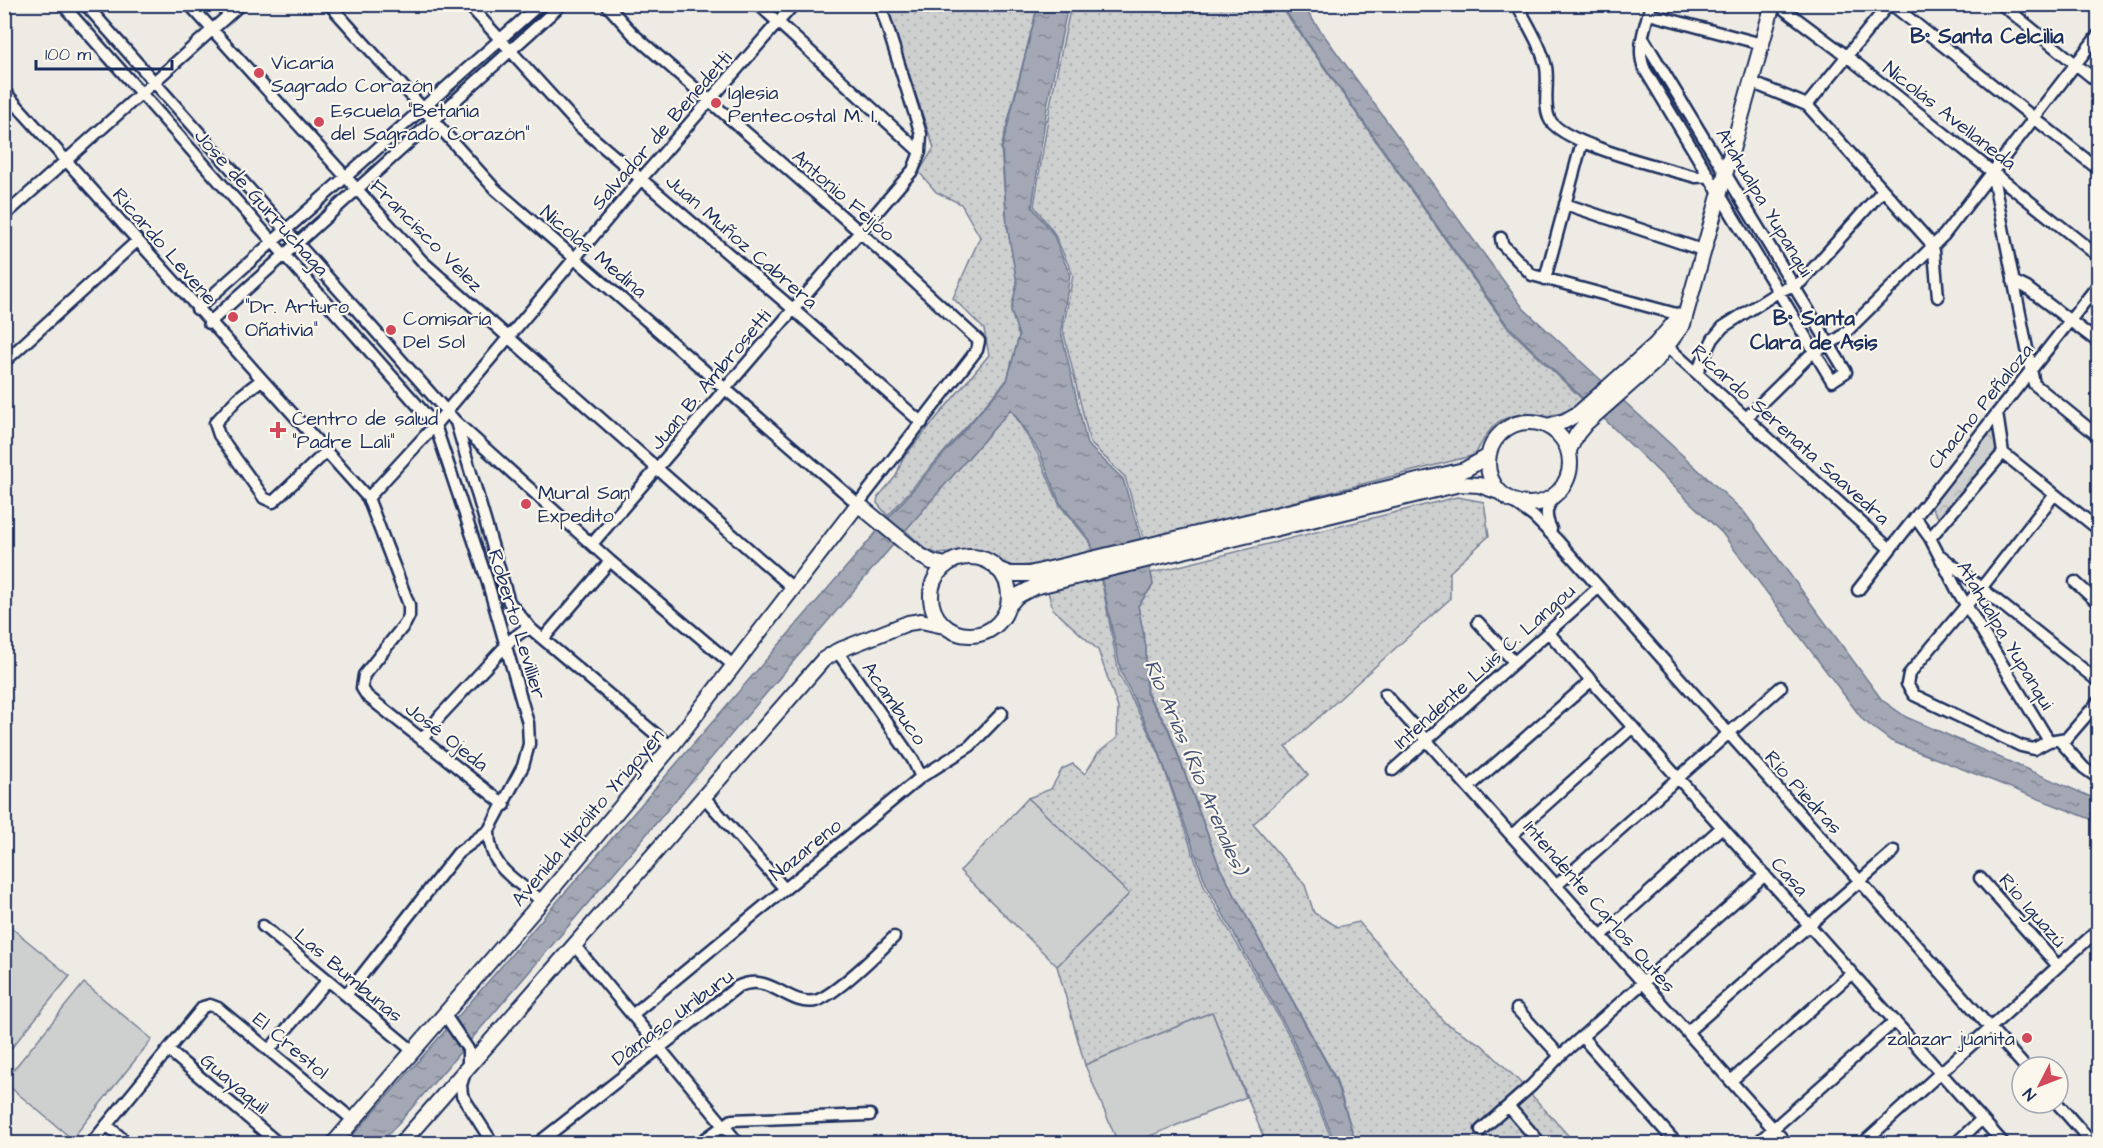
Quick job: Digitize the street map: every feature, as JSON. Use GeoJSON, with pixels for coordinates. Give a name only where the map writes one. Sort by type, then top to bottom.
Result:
{"type":"FeatureCollection","features":[{"type":"Feature","properties":{"kind":"main road"},"geometry":{"type":"LineString","coordinates":[[1548,426],[1582,418],[1629,386],[1668,347],[1688,313],[1775,4]]}},
{"type":"Feature","properties":{"kind":"main road"},"geometry":{"type":"LineString","coordinates":[[932,586],[946,565],[954,560],[972,557],[981,559],[997,569],[1031,581],[1460,484],[1479,485],[1499,492],[1512,501],[1537,503],[1557,492],[1569,473],[1569,450],[1582,418],[1617,379],[1655,345],[1680,315],[1694,288]]}},
{"type":"Feature","properties":{"kind":"main road"},"geometry":{"type":"LineString","coordinates":[[1181,546],[1464,470],[1486,457],[1495,442],[1510,426],[1531,421],[1548,426],[1562,436],[1569,450]]}},
{"type":"Feature","properties":{"kind":"main road"},"geometry":{"type":"LineString","coordinates":[[1486,457],[1488,473],[1499,492]]}},
{"type":"Feature","properties":{"kind":"main road"},"geometry":{"type":"LineString","coordinates":[[858,504],[916,552],[932,562],[946,565]]}},
{"type":"Feature","properties":{"kind":"main road","name":"Avenida Hipólito Yrigoyen"},"geometry":{"type":"LineString","coordinates":[[333,1143],[413,1051],[448,1019],[671,747],[858,504]]}},
{"type":"Feature","properties":{"kind":"main road"},"geometry":{"type":"LineString","coordinates":[[916,552],[931,577],[934,612],[944,626]]}},
{"type":"Feature","properties":{"kind":"main road"},"geometry":{"type":"LineString","coordinates":[[997,569],[1007,586],[1008,606]]}},
{"type":"Feature","properties":{"kind":"main road"},"geometry":{"type":"LineString","coordinates":[[401,1143],[575,946],[813,669],[837,651],[915,621],[944,626],[964,635],[987,632],[1003,617],[1008,606],[1031,581]]}},
{"type":"Feature","properties":{"kind":"street","name":"Jose de Gurruchaga"},"geometry":{"type":"LineString","coordinates":[[62,4],[435,425]]}},
{"type":"Feature","properties":{"kind":"street","name":"Jose de Gurruchaga"},"geometry":{"type":"LineString","coordinates":[[85,4],[456,422]]}},
{"type":"Feature","properties":{"kind":"street","name":"Francisco Velez"},"geometry":{"type":"LineString","coordinates":[[189,4],[423,262],[794,589]]}},
{"type":"Feature","properties":{"kind":"street"},"geometry":{"type":"LineString","coordinates":[[4,216],[155,84],[241,4]]}},
{"type":"Feature","properties":{"kind":"street","name":"Nicolas Medina"},"geometry":{"type":"LineString","coordinates":[[329,4],[495,189],[858,504]]}},
{"type":"Feature","properties":{"kind":"street","name":"Juan Muñoz Cabrera"},"geometry":{"type":"LineString","coordinates":[[468,4],[568,116],[922,423]]}},
{"type":"Feature","properties":{"kind":"street"},"geometry":{"type":"LineString","coordinates":[[197,309],[540,4]]}},
{"type":"Feature","properties":{"kind":"street"},"geometry":{"type":"LineString","coordinates":[[209,323],[562,4]]}},
{"type":"Feature","properties":{"kind":"street","name":"Antonio Feijóo"},"geometry":{"type":"LineString","coordinates":[[606,4],[633,34],[860,232],[979,340],[977,350],[922,423]]}},
{"type":"Feature","properties":{"kind":"street"},"geometry":{"type":"LineString","coordinates":[[758,4],[920,152]]}},
{"type":"Feature","properties":{"kind":"street","name":"Salvador de Benedetti"},"geometry":{"type":"LineString","coordinates":[[368,498],[435,425],[641,179],[794,4]]}},
{"type":"Feature","properties":{"kind":"street"},"geometry":{"type":"LineString","coordinates":[[880,4],[921,134],[920,152]]}},
{"type":"Feature","properties":{"kind":"street"},"geometry":{"type":"LineString","coordinates":[[1517,4],[1545,65],[1548,115],[1551,122],[1563,134],[1696,177],[1709,176]]}},
{"type":"Feature","properties":{"kind":"street","name":"Nicolás Avellaneda"},"geometry":{"type":"LineString","coordinates":[[1775,4],[1848,57],[2098,256]]}},
{"type":"Feature","properties":{"kind":"street"},"geometry":{"type":"LineString","coordinates":[[1807,105],[1890,4],[2098,169]]}},
{"type":"Feature","properties":{"kind":"street"},"geometry":{"type":"LineString","coordinates":[[2001,4],[2098,82]]}},
{"type":"Feature","properties":{"kind":"street"},"geometry":{"type":"LineString","coordinates":[[1643,38],[1650,9],[1762,44]]}},
{"type":"Feature","properties":{"kind":"street"},"geometry":{"type":"LineString","coordinates":[[1746,418],[1815,352],[1830,345],[1932,247],[1959,217],[2098,36]]}},
{"type":"Feature","properties":{"kind":"street","name":"Atahualpa Yupanqui"},"geometry":{"type":"LineString","coordinates":[[1643,38],[1846,372],[1832,381],[1642,63],[1643,38]]}},
{"type":"Feature","properties":{"kind":"street"},"geometry":{"type":"LineString","coordinates":[[1752,82],[1807,105],[1883,190],[1932,247],[1938,297]]}},
{"type":"Feature","properties":{"kind":"street","name":"Ricardo Levene"},"geometry":{"type":"LineString","coordinates":[[4,91],[260,381],[368,498],[410,605],[409,616],[405,624],[364,675],[362,688],[367,696]]}},
{"type":"Feature","properties":{"kind":"street"},"geometry":{"type":"LineString","coordinates":[[1545,279],[1582,142]]}},
{"type":"Feature","properties":{"kind":"street","name":"Juan B. Ambrosetti"},"geometry":{"type":"LineString","coordinates":[[592,544],[724,387],[906,180],[920,152]]}},
{"type":"Feature","properties":{"kind":"street"},"geometry":{"type":"LineString","coordinates":[[1992,172],[2031,373],[2039,389],[2098,436]]}},
{"type":"Feature","properties":{"kind":"street"},"geometry":{"type":"LineString","coordinates":[[1697,372],[1713,339],[1723,327],[1778,292],[1805,278],[1883,190]]}},
{"type":"Feature","properties":{"kind":"street"},"geometry":{"type":"LineString","coordinates":[[1565,204],[1705,252]]}},
{"type":"Feature","properties":{"kind":"street"},"geometry":{"type":"LineString","coordinates":[[1501,238],[1502,244],[1512,253],[1526,273],[1680,315]]}},
{"type":"Feature","properties":{"kind":"street"},"geometry":{"type":"LineString","coordinates":[[4,362],[137,241]]}},
{"type":"Feature","properties":{"kind":"street"},"geometry":{"type":"LineString","coordinates":[[2013,281],[2027,288],[2098,342]]}},
{"type":"Feature","properties":{"kind":"street","name":"Chacho Peñaloza"},"geometry":{"type":"LineString","coordinates":[[1858,590],[2098,285]]}},
{"type":"Feature","properties":{"kind":"street","name":"Ricardo Serenata Saavedra"},"geometry":{"type":"LineString","coordinates":[[1668,347],[1890,549]]}},
{"type":"Feature","properties":{"kind":"street"},"geometry":{"type":"LineString","coordinates":[[260,381],[238,398],[215,423],[219,435],[264,498],[273,502],[325,453]]}},
{"type":"Feature","properties":{"kind":"street"},"geometry":{"type":"LineString","coordinates":[[1997,413],[2003,453],[2098,529]]}},
{"type":"Feature","properties":{"kind":"street"},"geometry":{"type":"LineString","coordinates":[[456,422],[610,561],[734,666]]}},
{"type":"Feature","properties":{"kind":"street","name":"Roberto Levillier"},"geometry":{"type":"LineString","coordinates":[[456,422],[509,602],[531,629]]}},
{"type":"Feature","properties":{"kind":"street"},"geometry":{"type":"LineString","coordinates":[[858,504],[922,423]]}},
{"type":"Feature","properties":{"kind":"street","name":"Roberto Levillier"},"geometry":{"type":"LineString","coordinates":[[435,425],[487,580],[530,732],[523,766],[505,805],[489,830]]}},
{"type":"Feature","properties":{"kind":"street"},"geometry":{"type":"LineString","coordinates":[[1930,538],[2003,453]]}},
{"type":"Feature","properties":{"kind":"street"},"geometry":{"type":"LineString","coordinates":[[1557,492],[1545,510],[1545,516],[1557,540]]}},
{"type":"Feature","properties":{"kind":"street"},"geometry":{"type":"LineString","coordinates":[[2054,495],[1907,679],[1909,689],[1914,695],[2021,746],[2039,748],[2073,733],[2098,702]]}},
{"type":"Feature","properties":{"kind":"street"},"geometry":{"type":"LineString","coordinates":[[1512,501],[1534,517],[1557,540]]}},
{"type":"Feature","properties":{"kind":"street","name":"Atahualpa Yupanqui"},"geometry":{"type":"LineString","coordinates":[[1915,517],[2054,741],[2098,778]]}},
{"type":"Feature","properties":{"kind":"street","name":"Río Piedras"},"geometry":{"type":"LineString","coordinates":[[1557,540],[2014,1055]]}},
{"type":"Feature","properties":{"kind":"street"},"geometry":{"type":"LineString","coordinates":[[1938,553],[2098,681]]}},
{"type":"Feature","properties":{"kind":"street"},"geometry":{"type":"LineString","coordinates":[[543,639],[610,561]]}},
{"type":"Feature","properties":{"kind":"street"},"geometry":{"type":"LineString","coordinates":[[2075,582],[2098,603]]}},
{"type":"Feature","properties":{"kind":"street","name":"Intendente Luis C. Langou"},"geometry":{"type":"LineString","coordinates":[[1393,770],[1598,588]]}},
{"type":"Feature","properties":{"kind":"street"},"geometry":{"type":"LineString","coordinates":[[1478,622],[1514,662]]}},
{"type":"Feature","properties":{"kind":"street"},"geometry":{"type":"LineString","coordinates":[[422,740],[440,716],[505,646],[518,633],[531,629],[671,747]]}},
{"type":"Feature","properties":{"kind":"street","name":"Casa"},"geometry":{"type":"LineString","coordinates":[[1548,632],[2004,1143]]}},
{"type":"Feature","properties":{"kind":"street","name":"Acambuco"},"geometry":{"type":"LineString","coordinates":[[837,651],[913,760],[921,777]]}},
{"type":"Feature","properties":{"kind":"street"},"geometry":{"type":"LineString","coordinates":[[1469,787],[1592,680]]}},
{"type":"Feature","properties":{"kind":"street"},"geometry":{"type":"LineString","coordinates":[[1557,885],[1781,687]]}},
{"type":"Feature","properties":{"kind":"street","name":"Intendente Carlos Outes"},"geometry":{"type":"LineString","coordinates":[[1385,694],[1513,834],[1787,1143]]}},
{"type":"Feature","properties":{"kind":"street","name":"José Ojeda"},"geometry":{"type":"LineString","coordinates":[[367,696],[505,805]]}},
{"type":"Feature","properties":{"kind":"street","name":"Nazareno"},"geometry":{"type":"LineString","coordinates":[[632,1015],[921,777],[970,746],[1002,713]]}},
{"type":"Feature","properties":{"kind":"street"},"geometry":{"type":"LineString","coordinates":[[1513,834],[1633,727]]}},
{"type":"Feature","properties":{"kind":"street"},"geometry":{"type":"LineString","coordinates":[[704,797],[784,888]]}},
{"type":"Feature","properties":{"kind":"street"},"geometry":{"type":"LineString","coordinates":[[1602,935],[1722,827]]}},
{"type":"Feature","properties":{"kind":"street"},"geometry":{"type":"LineString","coordinates":[[489,830],[489,844],[496,861],[542,902]]}},
{"type":"Feature","properties":{"kind":"street"},"geometry":{"type":"LineString","coordinates":[[347,994],[458,853],[489,830]]}},
{"type":"Feature","properties":{"kind":"street"},"geometry":{"type":"LineString","coordinates":[[1687,1032],[1894,851]]}},
{"type":"Feature","properties":{"kind":"street"},"geometry":{"type":"LineString","coordinates":[[1481,1130],[1509,1107],[1560,1056],[1765,875]]}},
{"type":"Feature","properties":{"kind":"street","name":"Rio Iguazú"},"geometry":{"type":"LineString","coordinates":[[1980,878],[2058,966]]}},
{"type":"Feature","properties":{"kind":"street","name":"Las Bumbunas"},"geometry":{"type":"LineString","coordinates":[[263,926],[413,1051]]}},
{"type":"Feature","properties":{"kind":"street"},"geometry":{"type":"LineString","coordinates":[[1862,1143],[2098,930]]}},
{"type":"Feature","properties":{"kind":"street","name":"Dámaso Uriburu"},"geometry":{"type":"LineString","coordinates":[[537,1143],[745,983],[757,981],[804,1000],[821,999],[873,958],[894,937]]}},
{"type":"Feature","properties":{"kind":"street"},"geometry":{"type":"LineString","coordinates":[[575,946],[739,1143]]}},
{"type":"Feature","properties":{"kind":"street"},"geometry":{"type":"LineString","coordinates":[[1731,1081],[1852,973]]}},
{"type":"Feature","properties":{"kind":"street"},"geometry":{"type":"LineString","coordinates":[[269,1050],[327,981]]}},
{"type":"Feature","properties":{"kind":"street","name":"El Crestol"},"geometry":{"type":"LineString","coordinates":[[168,1050],[203,1007],[210,1005],[218,1008],[353,1119]]}},
{"type":"Feature","properties":{"kind":"street"},"geometry":{"type":"LineString","coordinates":[[1517,1010],[1560,1056]]}},
{"type":"Feature","properties":{"kind":"street"},"geometry":{"type":"LineString","coordinates":[[448,1019],[468,1049],[468,1063],[464,1072],[462,1095],[493,1143]]}},
{"type":"Feature","properties":{"kind":"street"},"geometry":{"type":"LineString","coordinates":[[1756,1143],[1895,1021]]}},
{"type":"Feature","properties":{"kind":"street"},"geometry":{"type":"LineString","coordinates":[[1582,1037],[1677,1143]]}},
{"type":"Feature","properties":{"kind":"street"},"geometry":{"type":"LineString","coordinates":[[468,1049],[479,1050],[488,1045]]}},
{"type":"Feature","properties":{"kind":"street"},"geometry":{"type":"LineString","coordinates":[[91,1143],[168,1050]]}},
{"type":"Feature","properties":{"kind":"street","name":"Guayaquil"},"geometry":{"type":"LineString","coordinates":[[168,1050],[279,1143]]}},
{"type":"Feature","properties":{"kind":"street"},"geometry":{"type":"LineString","coordinates":[[1509,1107],[1541,1143]]}},
{"type":"Feature","properties":{"kind":"street"},"geometry":{"type":"LineString","coordinates":[[698,1143],[723,1124],[738,1119],[870,1115]]}},
{"type":"Feature","properties":{"kind":"street"},"geometry":{"type":"LineString","coordinates":[[2068,1115],[2093,1143]]}},
{"type":"Feature","properties":{"kind":"street"},"geometry":{"type":"LineString","coordinates":[[1955,1143],[1982,1119]]}},
{"type":"Feature","properties":{"kind":"street"},"geometry":{"type":"LineString","coordinates":[[107,1125],[128,1143]]}},
{"type":"Feature","properties":{"kind":"green space"},"geometry":{"type":"Polygon","coordinates":[[[885,5],[1038,5],[1001,148],[1007,225],[1017,283],[1011,311],[1019,336],[1007,380],[888,516],[877,503],[878,497],[896,476],[903,458],[989,355],[984,329],[953,298],[980,237],[961,204],[936,192],[919,172],[934,148],[885,5]]]}},
{"type":"Feature","properties":{"kind":"green space"},"geometry":{"type":"Polygon","coordinates":[[[1071,5],[1280,5],[1507,327],[1583,400],[1562,413],[1515,415],[1504,419],[1491,430],[1475,455],[1144,540],[1125,477],[1090,443],[1063,330],[1073,275],[1054,233],[1034,206],[1051,100],[1071,5]]]}},
{"type":"Feature","properties":{"kind":"green space"},"geometry":{"type":"Polygon","coordinates":[[[1011,409],[1038,454],[1059,504],[1089,541],[1103,588],[1119,674],[1159,753],[1204,886],[1290,1037],[1333,1143],[1266,1143],[1212,1012],[1085,1065],[1057,966],[1129,894],[1028,798],[1051,789],[1062,769],[1073,764],[1085,774],[1098,753],[1117,738],[1118,708],[1098,650],[1053,609],[1040,564],[1010,567],[981,550],[938,554],[926,549],[905,530],[1011,409]]]}},
{"type":"Feature","properties":{"kind":"green space"},"geometry":{"type":"Polygon","coordinates":[[[1989,429],[1993,429],[1998,448],[1996,456],[1940,520],[1929,504],[1989,429]]]}},
{"type":"Feature","properties":{"kind":"green space"},"geometry":{"type":"Polygon","coordinates":[[[1457,497],[1484,502],[1489,536],[1450,572],[1450,599],[1286,747],[1308,775],[1253,824],[1305,885],[1314,913],[1338,927],[1359,922],[1445,1023],[1482,1045],[1518,1080],[1575,1143],[1356,1143],[1336,1079],[1220,868],[1169,729],[1147,693],[1146,647],[1138,606],[1153,585],[1151,573],[1457,497]]]}},
{"type":"Feature","properties":{"kind":"green space"},"geometry":{"type":"Polygon","coordinates":[[[1028,798],[1129,894],[1057,966],[960,871],[1028,798]]]}},
{"type":"Feature","properties":{"kind":"green space"},"geometry":{"type":"Polygon","coordinates":[[[8,925],[70,976],[5,1056],[4,929],[8,925]]]}},
{"type":"Feature","properties":{"kind":"green space"},"geometry":{"type":"Polygon","coordinates":[[[84,983],[152,1039],[72,1139],[5,1083],[5,1080],[84,983]]]}},
{"type":"Feature","properties":{"kind":"green space"},"geometry":{"type":"Polygon","coordinates":[[[1212,1012],[1246,1097],[1133,1143],[1118,1143],[1085,1065],[1212,1012]]]}},
{"type":"Feature","properties":{"kind":"water"},"geometry":{"type":"Polygon","coordinates":[[[1038,5],[1068,5],[1048,101],[1032,207],[1053,234],[1070,275],[1061,331],[1087,444],[1123,479],[1151,573],[1153,585],[1138,606],[1146,647],[1146,693],[1168,729],[1220,868],[1335,1079],[1356,1143],[1335,1143],[1292,1037],[1206,884],[1159,752],[1121,672],[1103,585],[1090,540],[1060,503],[1040,453],[1011,409],[381,1143],[345,1144],[1007,381],[1019,336],[1011,311],[1017,283],[1007,225],[1002,148],[1038,5]]]}},
{"type":"Feature","properties":{"kind":"water"},"geometry":{"type":"Polygon","coordinates":[[[1281,5],[1302,5],[1524,309],[1744,512],[1882,700],[1906,717],[2098,800],[2098,822],[1891,741],[1863,720],[1722,533],[1507,325],[1281,5]]]}},
{"type":"Feature","properties":{"kind":"place","name":"Vicaría Sagrado Corazón"},"geometry":{"type":"Point","coordinates":[259,73]}},
{"type":"Feature","properties":{"kind":"place","name":"Iglesia Pentecostal M. I."},"geometry":{"type":"Point","coordinates":[716,103]}},
{"type":"Feature","properties":{"kind":"place","name":"Escuela \"Betania del Sagrado Corazón\""},"geometry":{"type":"Point","coordinates":[319,122]}},
{"type":"Feature","properties":{"kind":"place","name":"\"Dr. Arturo Oñativia\""},"geometry":{"type":"Point","coordinates":[233,317]}},
{"type":"Feature","properties":{"kind":"place","name":"Comisaría Del Sol"},"geometry":{"type":"Point","coordinates":[391,330]}},
{"type":"Feature","properties":{"kind":"place","name":"Centro de salud \"Padre Lali\""},"geometry":{"type":"Point","coordinates":[278,430]}},
{"type":"Feature","properties":{"kind":"place","name":"Mural San Expedito"},"geometry":{"type":"Point","coordinates":[526,504]}},
{"type":"Feature","properties":{"kind":"place","name":"zalazar juanita"},"geometry":{"type":"Point","coordinates":[2027,1038]}},
{"type":"Feature","properties":{"kind":"district","name":"B° Santa Celcilia"},"geometry":{"type":"Point","coordinates":[1987,36]}},
{"type":"Feature","properties":{"kind":"district","name":"B° Santa Clara de Asis"},"geometry":{"type":"Point","coordinates":[1814,330]}},
{"type":"Feature","properties":{"kind":"water label","name":"Río Arias (Río Arenales)"},"geometry":{"type":"Point","coordinates":[1196,767]}}]}
